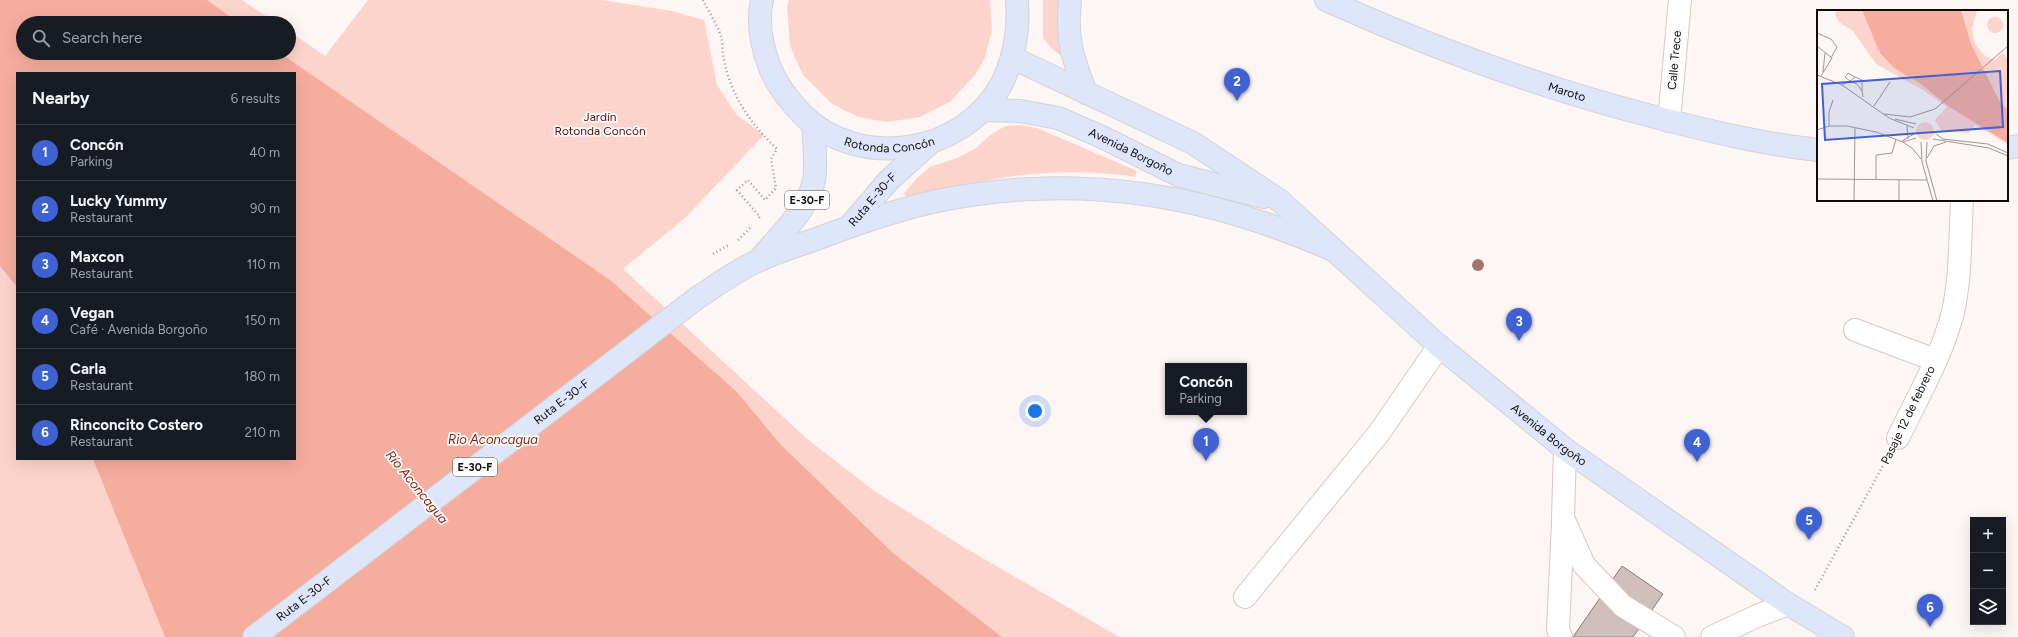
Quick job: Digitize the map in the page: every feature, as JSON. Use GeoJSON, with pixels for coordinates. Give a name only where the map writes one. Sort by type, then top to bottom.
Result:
{"type":"FeatureCollection","features":[{"type":"Feature","properties":{"kind":"main road","name":"Rotonda Concón"},"geometry":{"type":"LineString","coordinates":[[762,0],[761,29],[765,55],[775,80],[790,102],[813,124],[831,135],[850,143],[871,148],[892,149],[912,147],[933,142],[959,129],[982,110],[1000,86],[1013,58],[1018,29],[1017,0]]}},
{"type":"Feature","properties":{"kind":"main road"},"geometry":{"type":"LineString","coordinates":[[1070,0],[1067,25],[1071,54],[1086,93]]}},
{"type":"Feature","properties":{"kind":"main road","name":"Maroto"},"geometry":{"type":"LineString","coordinates":[[1326,0],[1441,48],[1519,77],[1599,102],[1669,121],[1738,137],[1817,150]]}},
{"type":"Feature","properties":{"kind":"main road","name":"Avenida Borgoño"},"geometry":{"type":"LineString","coordinates":[[1013,58],[1193,143],[1279,200],[1439,346],[1565,449],[1795,608],[1843,637]]}},
{"type":"Feature","properties":{"kind":"main road","name":"Avenida Borgoño"},"geometry":{"type":"LineString","coordinates":[[982,110],[1020,111],[1058,118],[1100,136],[1178,175],[1279,200]]}},
{"type":"Feature","properties":{"kind":"main road","name":"Ruta E-30-F"},"geometry":{"type":"LineString","coordinates":[[759,260],[804,208],[811,193],[814,178],[813,124]]}},
{"type":"Feature","properties":{"kind":"main road","name":"Ruta E-30-F"},"geometry":{"type":"LineString","coordinates":[[254,637],[696,298],[759,260],[849,226],[888,181],[933,142]]}},
{"type":"Feature","properties":{"kind":"main road"},"geometry":{"type":"LineString","coordinates":[[2008,148],[2018,146]]}},
{"type":"Feature","properties":{"kind":"main road"},"geometry":{"type":"LineString","coordinates":[[849,226],[898,211],[955,198],[1006,191],[1050,188],[1098,189],[1147,194],[1202,204],[1288,230],[1333,250]]}},
{"type":"Feature","properties":{"kind":"street","name":"Calle Trece"},"geometry":{"type":"LineString","coordinates":[[1669,121],[1680,0]]}},
{"type":"Feature","properties":{"kind":"street","name":"Pasaje 12 de febrero"},"geometry":{"type":"LineString","coordinates":[[1898,438],[1943,342],[1953,312],[1957,279],[1962,201]]}},
{"type":"Feature","properties":{"kind":"street"},"geometry":{"type":"LineString","coordinates":[[1855,330],[1935,360]]}},
{"type":"Feature","properties":{"kind":"street"},"geometry":{"type":"LineString","coordinates":[[1245,597],[1379,433],[1439,346]]}},
{"type":"Feature","properties":{"kind":"street"},"geometry":{"type":"LineString","coordinates":[[1561,637],[1558,629],[1565,449]]}},
{"type":"Feature","properties":{"kind":"street"},"geometry":{"type":"LineString","coordinates":[[1563,518],[1584,565],[1623,606],[1674,637]]}},
{"type":"Feature","properties":{"kind":"street"},"geometry":{"type":"LineString","coordinates":[[1712,637],[1757,616],[1795,608]]}},
{"type":"Feature","properties":{"kind":"path"},"geometry":{"type":"LineString","coordinates":[[703,0],[721,36],[724,60],[729,78],[741,107],[756,127],[776,149],[771,159],[776,188],[771,194],[765,200],[748,180],[737,190],[760,217],[739,239],[718,250],[712,255]]}},
{"type":"Feature","properties":{"kind":"path","name":"Pasaje 12 de febrero"},"geometry":{"type":"LineString","coordinates":[[1795,608],[1898,438]]}},
{"type":"Feature","properties":{"kind":"green space","name":"Rio Aconcagua"},"geometry":{"type":"Polygon","coordinates":[[[0,0],[242,0],[266,16],[16,16],[16,60],[296,60],[296,36],[325,56],[368,0],[602,0],[672,11],[704,20],[717,85],[737,115],[764,135],[686,217],[623,269],[806,438],[873,490],[967,549],[1119,637],[0,637],[0,0]]]}},
{"type":"Feature","properties":{"kind":"green space"},"geometry":{"type":"Polygon","coordinates":[[[789,0],[990,0],[992,30],[985,58],[975,75],[950,102],[920,117],[887,122],[858,117],[832,104],[803,75],[790,46],[787,6],[789,0]]]}},
{"type":"Feature","properties":{"kind":"green space"},"geometry":{"type":"Polygon","coordinates":[[[1043,0],[1059,0],[1057,14],[1064,55],[1061,56],[1050,47],[1043,38],[1043,0]]]}},
{"type":"Feature","properties":{"kind":"green space"},"geometry":{"type":"Polygon","coordinates":[[[1020,125],[1037,128],[1137,171],[1135,177],[1083,172],[1030,174],[984,181],[906,197],[904,193],[917,178],[930,167],[957,158],[976,148],[989,136],[1005,126],[1020,125]]]}},
{"type":"Feature","properties":{"kind":"water","name":"Rio Aconcagua"},"geometry":{"type":"Polygon","coordinates":[[[0,0],[207,0],[229,16],[16,16],[16,60],[290,60],[610,280],[736,391],[781,445],[893,553],[1002,637],[165,637],[93,460],[296,460],[296,72],[16,72],[16,286],[0,266],[0,0]]]}},
{"type":"Feature","properties":{"kind":"building"},"geometry":{"type":"Polygon","coordinates":[[[1622,566],[1663,594],[1633,637],[1573,637],[1622,566]]]}},
{"type":"Feature","properties":{"kind":"place","name":"Lucky Yummy"},"geometry":{"type":"Point","coordinates":[1237,101]}},
{"type":"Feature","properties":{"kind":"place","name":"Maxcon"},"geometry":{"type":"Point","coordinates":[1519,341]}},
{"type":"Feature","properties":{"kind":"place","name":"Concón"},"geometry":{"type":"Point","coordinates":[1206,461]}},
{"type":"Feature","properties":{"kind":"place","name":"Vegan"},"geometry":{"type":"Point","coordinates":[1697,462]}},
{"type":"Feature","properties":{"kind":"place","name":"Carla"},"geometry":{"type":"Point","coordinates":[1809,540]}},
{"type":"Feature","properties":{"kind":"place","name":"Rinconcito Costero"},"geometry":{"type":"Point","coordinates":[1930,627]}},
{"type":"Feature","properties":{"kind":"park label","name":"Jardín Rotonda Concón"},"geometry":{"type":"Point","coordinates":[600,124]}},
{"type":"Feature","properties":{"kind":"water label","name":"Río Aconcagua"},"geometry":{"type":"Point","coordinates":[417,487]}}]}
